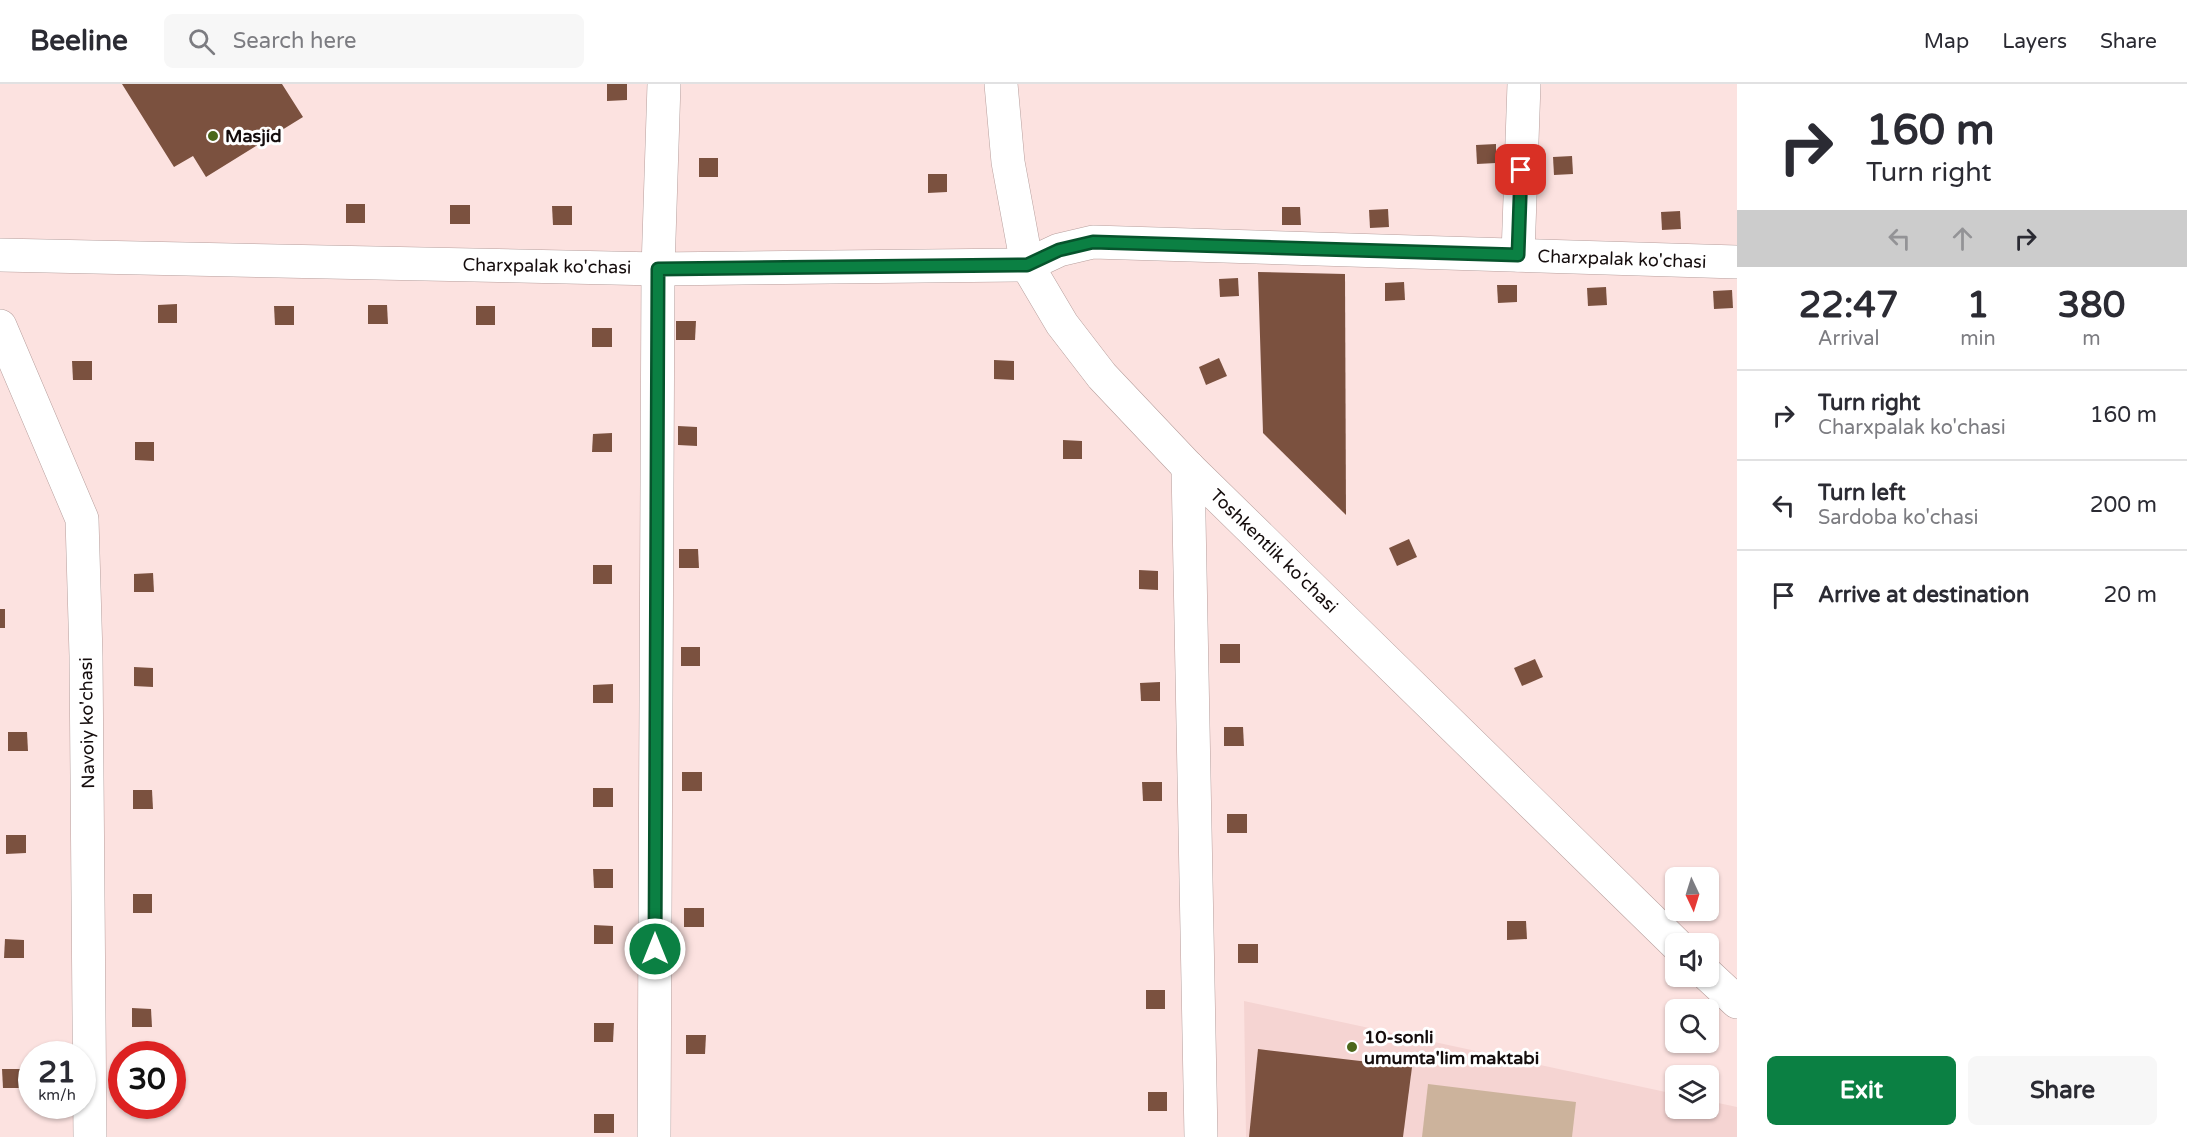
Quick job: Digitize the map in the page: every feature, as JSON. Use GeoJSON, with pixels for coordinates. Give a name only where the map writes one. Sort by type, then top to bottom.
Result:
{"type":"FeatureCollection","features":[{"type":"Feature","properties":{"kind":"street"},"geometry":{"type":"LineString","coordinates":[[654,1137],[658,269],[664,84]]}},
{"type":"Feature","properties":{"kind":"street","name":"Toshkentlik ko'chasi"},"geometry":{"type":"LineString","coordinates":[[1001,84],[1008,162],[1027,265],[1062,324],[1102,376],[1188,467],[1666,933]]}},
{"type":"Feature","properties":{"kind":"street"},"geometry":{"type":"LineString","coordinates":[[1518,255],[1524,84]]}},
{"type":"Feature","properties":{"kind":"street","name":"Charxpalak ko'chasi"},"geometry":{"type":"LineString","coordinates":[[0,255],[658,269],[1027,265],[1059,250],[1093,242],[1737,262]]}},
{"type":"Feature","properties":{"kind":"street","name":"Navoiy ko'chasi"},"geometry":{"type":"LineString","coordinates":[[0,326],[82,519],[86,656],[90,1137]]}},
{"type":"Feature","properties":{"kind":"street"},"geometry":{"type":"LineString","coordinates":[[1188,467],[1201,1137]]}},
{"type":"Feature","properties":{"kind":"street"},"geometry":{"type":"LineString","coordinates":[[1719,985],[1737,1002]]}},
{"type":"Feature","properties":{"kind":"shaded area","name":"10-sonli umumta'lim maktabi"},"geometry":{"type":"Polygon","coordinates":[[[1244,1001],[1665,1092],[1665,1119],[1719,1119],[1719,1103],[1737,1107],[1737,1137],[1246,1137],[1244,1001]]]}},
{"type":"Feature","properties":{"kind":"shaded area"},"geometry":{"type":"Polygon","coordinates":[[[1428,1084],[1576,1102],[1572,1137],[1422,1137],[1428,1084]]]}},
{"type":"Feature","properties":{"kind":"building","name":"Masjid"},"geometry":{"type":"Polygon","coordinates":[[[122,84],[282,84],[303,117],[206,177],[193,156],[174,167],[122,84]]]}},
{"type":"Feature","properties":{"kind":"building"},"geometry":{"type":"Polygon","coordinates":[[[607,84],[627,84],[627,100],[607,101],[607,84]]]}},
{"type":"Feature","properties":{"kind":"building"},"geometry":{"type":"Polygon","coordinates":[[[1496,144],[1496,163],[1477,164],[1476,145],[1496,144]]]}},
{"type":"Feature","properties":{"kind":"building"},"geometry":{"type":"Polygon","coordinates":[[[1572,156],[1573,174],[1554,175],[1553,157],[1572,156]]]}},
{"type":"Feature","properties":{"kind":"building"},"geometry":{"type":"Polygon","coordinates":[[[699,158],[718,158],[718,177],[699,177],[699,158]]]}},
{"type":"Feature","properties":{"kind":"building"},"geometry":{"type":"Polygon","coordinates":[[[928,174],[947,174],[947,192],[928,193],[928,174]]]}},
{"type":"Feature","properties":{"kind":"building"},"geometry":{"type":"Polygon","coordinates":[[[346,204],[365,204],[365,223],[346,223],[346,204]]]}},
{"type":"Feature","properties":{"kind":"building"},"geometry":{"type":"Polygon","coordinates":[[[450,205],[470,205],[470,224],[450,224],[450,205]]]}},
{"type":"Feature","properties":{"kind":"building"},"geometry":{"type":"Polygon","coordinates":[[[552,206],[572,206],[572,225],[553,225],[552,206]]]}},
{"type":"Feature","properties":{"kind":"building"},"geometry":{"type":"Polygon","coordinates":[[[1282,207],[1300,207],[1301,225],[1282,225],[1282,207]]]}},
{"type":"Feature","properties":{"kind":"building"},"geometry":{"type":"Polygon","coordinates":[[[1388,209],[1389,227],[1370,228],[1369,210],[1388,209]]]}},
{"type":"Feature","properties":{"kind":"building"},"geometry":{"type":"Polygon","coordinates":[[[1680,211],[1681,229],[1662,230],[1661,212],[1680,211]]]}},
{"type":"Feature","properties":{"kind":"building"},"geometry":{"type":"Polygon","coordinates":[[[1258,272],[1345,274],[1346,515],[1263,433],[1258,272]]]}},
{"type":"Feature","properties":{"kind":"building"},"geometry":{"type":"Polygon","coordinates":[[[1238,278],[1239,296],[1220,297],[1219,279],[1238,278]]]}},
{"type":"Feature","properties":{"kind":"building"},"geometry":{"type":"Polygon","coordinates":[[[1404,282],[1405,300],[1385,301],[1385,283],[1404,282]]]}},
{"type":"Feature","properties":{"kind":"building"},"geometry":{"type":"Polygon","coordinates":[[[1497,285],[1517,285],[1517,302],[1498,303],[1497,285]]]}},
{"type":"Feature","properties":{"kind":"building"},"geometry":{"type":"Polygon","coordinates":[[[1606,287],[1607,305],[1588,306],[1587,288],[1606,287]]]}},
{"type":"Feature","properties":{"kind":"building"},"geometry":{"type":"Polygon","coordinates":[[[1732,290],[1733,308],[1714,309],[1713,291],[1732,290]]]}},
{"type":"Feature","properties":{"kind":"building"},"geometry":{"type":"Polygon","coordinates":[[[177,304],[177,323],[158,323],[158,305],[177,304]]]}},
{"type":"Feature","properties":{"kind":"building"},"geometry":{"type":"Polygon","coordinates":[[[368,305],[387,305],[388,324],[368,324],[368,305]]]}},
{"type":"Feature","properties":{"kind":"building"},"geometry":{"type":"Polygon","coordinates":[[[274,306],[294,306],[294,325],[275,325],[274,306]]]}},
{"type":"Feature","properties":{"kind":"building"},"geometry":{"type":"Polygon","coordinates":[[[476,306],[495,306],[495,325],[476,325],[476,306]]]}},
{"type":"Feature","properties":{"kind":"building"},"geometry":{"type":"Polygon","coordinates":[[[676,321],[696,321],[695,340],[676,340],[676,321]]]}},
{"type":"Feature","properties":{"kind":"building"},"geometry":{"type":"Polygon","coordinates":[[[592,328],[612,328],[612,347],[592,347],[592,328]]]}},
{"type":"Feature","properties":{"kind":"building"},"geometry":{"type":"Polygon","coordinates":[[[1219,358],[1227,376],[1206,385],[1199,367],[1219,358]]]}},
{"type":"Feature","properties":{"kind":"building"},"geometry":{"type":"Polygon","coordinates":[[[994,360],[1014,361],[1014,380],[994,379],[994,360]]]}},
{"type":"Feature","properties":{"kind":"building"},"geometry":{"type":"Polygon","coordinates":[[[72,361],[92,361],[92,380],[73,380],[72,361]]]}},
{"type":"Feature","properties":{"kind":"building"},"geometry":{"type":"Polygon","coordinates":[[[678,426],[697,427],[697,446],[678,445],[678,426]]]}},
{"type":"Feature","properties":{"kind":"building"},"geometry":{"type":"Polygon","coordinates":[[[612,433],[612,452],[592,452],[593,434],[612,433]]]}},
{"type":"Feature","properties":{"kind":"building"},"geometry":{"type":"Polygon","coordinates":[[[1063,440],[1082,441],[1082,459],[1063,459],[1063,440]]]}},
{"type":"Feature","properties":{"kind":"building"},"geometry":{"type":"Polygon","coordinates":[[[135,442],[154,442],[154,461],[135,460],[135,442]]]}},
{"type":"Feature","properties":{"kind":"building"},"geometry":{"type":"Polygon","coordinates":[[[1409,539],[1417,557],[1397,566],[1389,548],[1409,539]]]}},
{"type":"Feature","properties":{"kind":"building"},"geometry":{"type":"Polygon","coordinates":[[[679,549],[698,549],[699,568],[679,568],[679,549]]]}},
{"type":"Feature","properties":{"kind":"building"},"geometry":{"type":"Polygon","coordinates":[[[593,565],[612,565],[612,584],[593,584],[593,565]]]}},
{"type":"Feature","properties":{"kind":"building"},"geometry":{"type":"Polygon","coordinates":[[[1139,570],[1158,571],[1158,590],[1139,589],[1139,570]]]}},
{"type":"Feature","properties":{"kind":"building"},"geometry":{"type":"Polygon","coordinates":[[[153,573],[154,592],[134,592],[134,574],[153,573]]]}},
{"type":"Feature","properties":{"kind":"building"},"geometry":{"type":"Polygon","coordinates":[[[0,609],[5,609],[5,628],[0,628],[0,609]]]}},
{"type":"Feature","properties":{"kind":"building"},"geometry":{"type":"Polygon","coordinates":[[[1220,644],[1240,644],[1240,663],[1220,663],[1220,644]]]}},
{"type":"Feature","properties":{"kind":"building"},"geometry":{"type":"Polygon","coordinates":[[[681,647],[700,647],[700,666],[681,666],[681,647]]]}},
{"type":"Feature","properties":{"kind":"building"},"geometry":{"type":"Polygon","coordinates":[[[1535,659],[1543,677],[1522,686],[1514,668],[1535,659]]]}},
{"type":"Feature","properties":{"kind":"building"},"geometry":{"type":"Polygon","coordinates":[[[134,667],[153,668],[153,687],[134,686],[134,667]]]}},
{"type":"Feature","properties":{"kind":"building"},"geometry":{"type":"Polygon","coordinates":[[[1160,682],[1160,701],[1141,701],[1140,683],[1160,682]]]}},
{"type":"Feature","properties":{"kind":"building"},"geometry":{"type":"Polygon","coordinates":[[[613,684],[613,703],[593,703],[593,685],[613,684]]]}},
{"type":"Feature","properties":{"kind":"building"},"geometry":{"type":"Polygon","coordinates":[[[1224,727],[1243,727],[1244,746],[1224,746],[1224,727]]]}},
{"type":"Feature","properties":{"kind":"building"},"geometry":{"type":"Polygon","coordinates":[[[8,732],[27,732],[28,751],[8,751],[8,732]]]}},
{"type":"Feature","properties":{"kind":"building"},"geometry":{"type":"Polygon","coordinates":[[[682,772],[702,772],[702,791],[682,791],[682,772]]]}},
{"type":"Feature","properties":{"kind":"building"},"geometry":{"type":"Polygon","coordinates":[[[1142,782],[1162,782],[1162,801],[1143,801],[1142,782]]]}},
{"type":"Feature","properties":{"kind":"building"},"geometry":{"type":"Polygon","coordinates":[[[593,788],[613,788],[613,807],[593,807],[593,788]]]}},
{"type":"Feature","properties":{"kind":"building"},"geometry":{"type":"Polygon","coordinates":[[[133,790],[152,790],[153,809],[133,809],[133,790]]]}},
{"type":"Feature","properties":{"kind":"building"},"geometry":{"type":"Polygon","coordinates":[[[1227,814],[1247,814],[1247,833],[1227,833],[1227,814]]]}},
{"type":"Feature","properties":{"kind":"building"},"geometry":{"type":"Polygon","coordinates":[[[6,835],[26,835],[26,853],[6,854],[6,835]]]}},
{"type":"Feature","properties":{"kind":"building"},"geometry":{"type":"Polygon","coordinates":[[[593,869],[613,869],[613,888],[594,888],[593,869]]]}},
{"type":"Feature","properties":{"kind":"building"},"geometry":{"type":"Polygon","coordinates":[[[133,894],[152,894],[152,913],[133,913],[133,894]]]}},
{"type":"Feature","properties":{"kind":"building"},"geometry":{"type":"Polygon","coordinates":[[[684,908],[704,908],[704,927],[684,927],[684,908]]]}},
{"type":"Feature","properties":{"kind":"building"},"geometry":{"type":"Polygon","coordinates":[[[1507,921],[1526,921],[1527,939],[1507,940],[1507,921]]]}},
{"type":"Feature","properties":{"kind":"building"},"geometry":{"type":"Polygon","coordinates":[[[594,925],[613,926],[613,944],[594,944],[594,925]]]}},
{"type":"Feature","properties":{"kind":"building"},"geometry":{"type":"Polygon","coordinates":[[[5,939],[24,940],[24,958],[4,958],[5,939]]]}},
{"type":"Feature","properties":{"kind":"building"},"geometry":{"type":"Polygon","coordinates":[[[1238,944],[1258,944],[1258,963],[1238,963],[1238,944]]]}},
{"type":"Feature","properties":{"kind":"building"},"geometry":{"type":"Polygon","coordinates":[[[1146,990],[1165,990],[1165,1009],[1146,1009],[1146,990]]]}},
{"type":"Feature","properties":{"kind":"building"},"geometry":{"type":"Polygon","coordinates":[[[132,1008],[151,1009],[152,1027],[132,1027],[132,1008]]]}},
{"type":"Feature","properties":{"kind":"building"},"geometry":{"type":"Polygon","coordinates":[[[594,1023],[614,1023],[613,1042],[594,1042],[594,1023]]]}},
{"type":"Feature","properties":{"kind":"building"},"geometry":{"type":"Polygon","coordinates":[[[686,1035],[706,1035],[705,1054],[686,1054],[686,1035]]]}},
{"type":"Feature","properties":{"kind":"building"},"geometry":{"type":"Polygon","coordinates":[[[1258,1049],[1412,1067],[1403,1137],[1249,1137],[1258,1049]]]}},
{"type":"Feature","properties":{"kind":"building"},"geometry":{"type":"Polygon","coordinates":[[[2,1069],[18,1069],[18,1088],[3,1088],[2,1069]]]}},
{"type":"Feature","properties":{"kind":"building"},"geometry":{"type":"Polygon","coordinates":[[[1148,1092],[1167,1092],[1167,1111],[1148,1111],[1148,1092]]]}},
{"type":"Feature","properties":{"kind":"building"},"geometry":{"type":"Polygon","coordinates":[[[594,1114],[614,1114],[614,1133],[594,1133],[594,1114]]]}},
{"type":"Feature","properties":{"kind":"place","name":"Masjid"},"geometry":{"type":"Point","coordinates":[213,136]}},
{"type":"Feature","properties":{"kind":"place","name":"10-sonli umumta'lim maktabi"},"geometry":{"type":"Point","coordinates":[1352,1047]}},
{"type":"Feature","properties":{"kind":"route"},"geometry":{"type":"LineString","coordinates":[[655,949],[658,269],[1027,265],[1059,250],[1093,242],[1518,255],[1521,170]]}}]}
